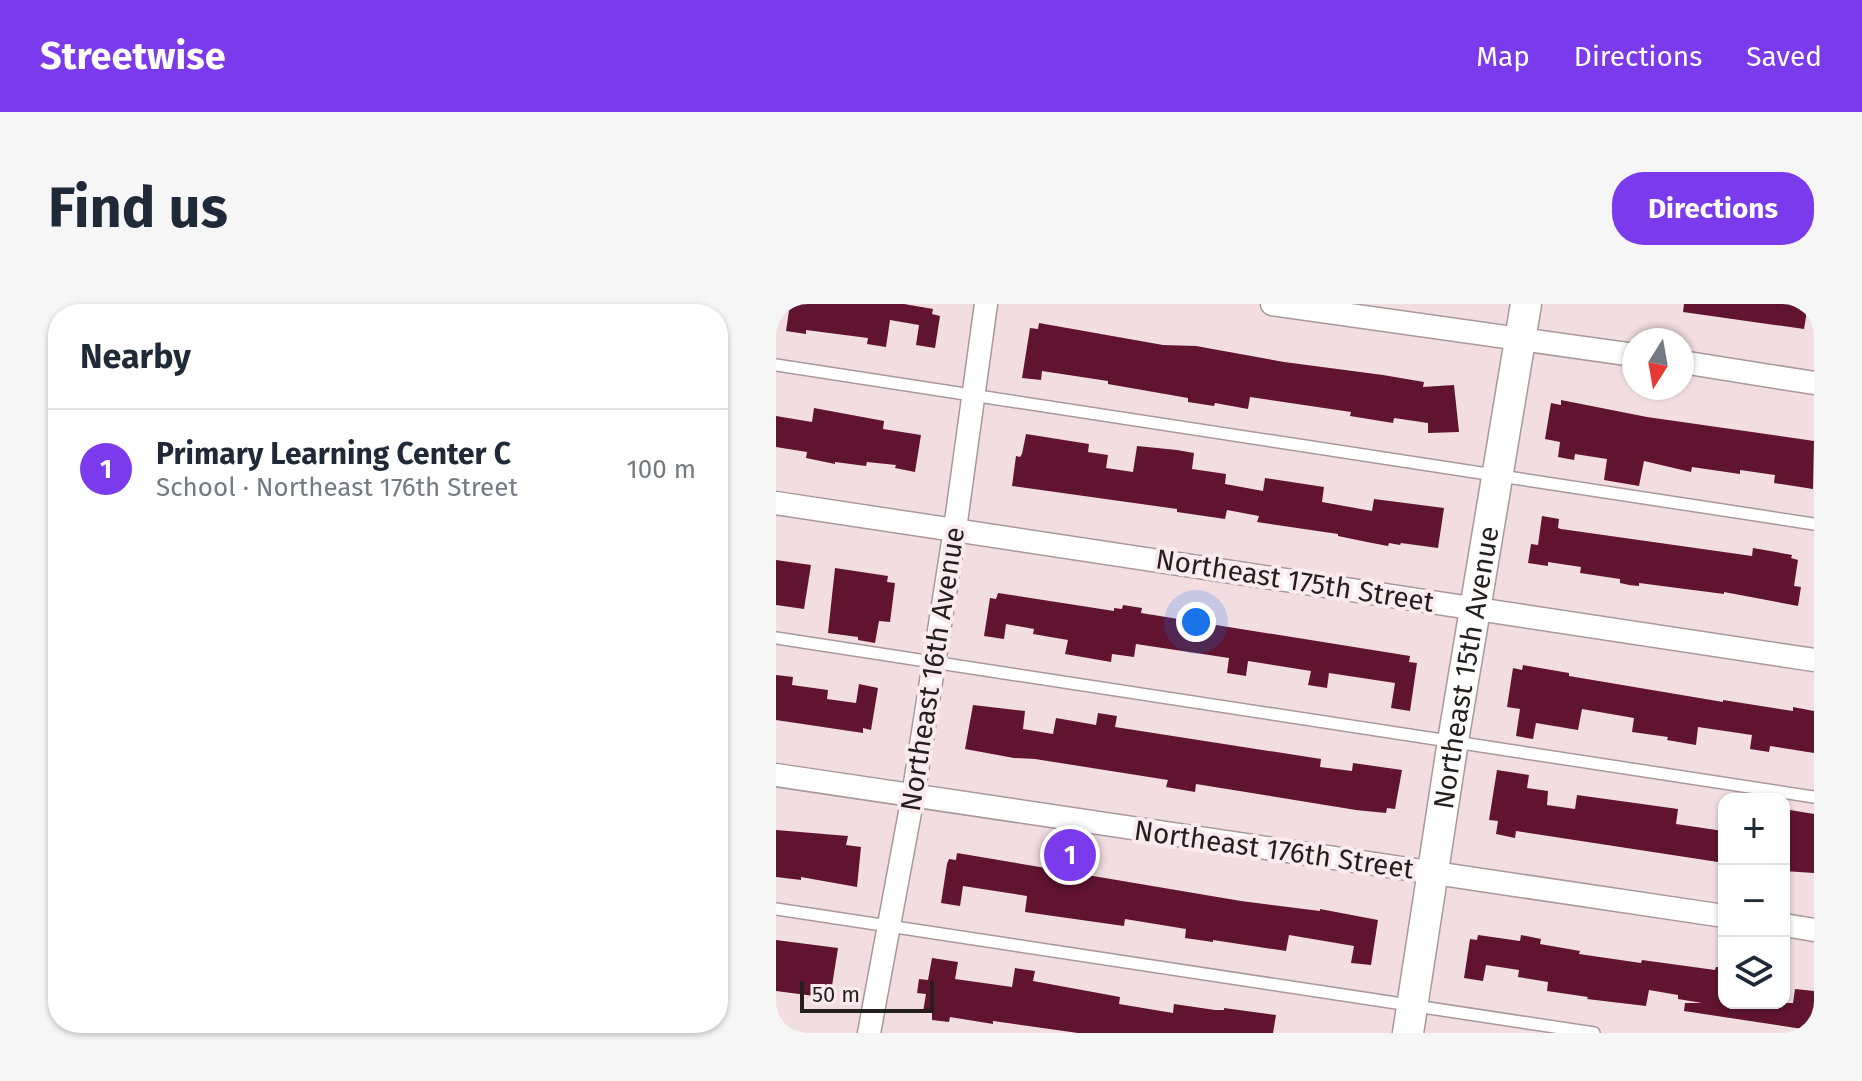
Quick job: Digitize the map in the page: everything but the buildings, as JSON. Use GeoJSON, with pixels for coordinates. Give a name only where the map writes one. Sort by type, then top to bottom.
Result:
{"type":"FeatureCollection","features":[{"type":"Feature","properties":{"kind":"street","name":"Northeast 16th Avenue"},"geometry":{"type":"LineString","coordinates":[[869,1033],[913,796],[986,304]]}},
{"type":"Feature","properties":{"kind":"street"},"geometry":{"type":"LineString","coordinates":[[1272,304],[1622,353]]}},
{"type":"Feature","properties":{"kind":"street","name":"Northeast 15th Avenue"},"geometry":{"type":"LineString","coordinates":[[1411,1019],[1453,741],[1526,304]]}},
{"type":"Feature","properties":{"kind":"street"},"geometry":{"type":"LineString","coordinates":[[1694,364],[1814,383]]}},
{"type":"Feature","properties":{"kind":"street","name":"Northeast 175th Street"},"geometry":{"type":"LineString","coordinates":[[776,503],[1814,660]]}},
{"type":"Feature","properties":{"kind":"street","name":"Northeast 176th Street"},"geometry":{"type":"LineString","coordinates":[[776,775],[1718,915]]}},
{"type":"Feature","properties":{"kind":"street"},"geometry":{"type":"LineString","coordinates":[[1790,926],[1814,930]]}},
{"type":"Feature","properties":{"kind":"lane"},"geometry":{"type":"LineString","coordinates":[[776,365],[1814,524]]}},
{"type":"Feature","properties":{"kind":"lane"},"geometry":{"type":"LineString","coordinates":[[776,638],[1814,797]]}},
{"type":"Feature","properties":{"kind":"lane"},"geometry":{"type":"LineString","coordinates":[[776,909],[889,926],[1411,1019],[1594,1033]]}},
{"type":"Feature","properties":{"kind":"place","name":"Primary Learning Center C"},"geometry":{"type":"Point","coordinates":[1070,855]}}]}
